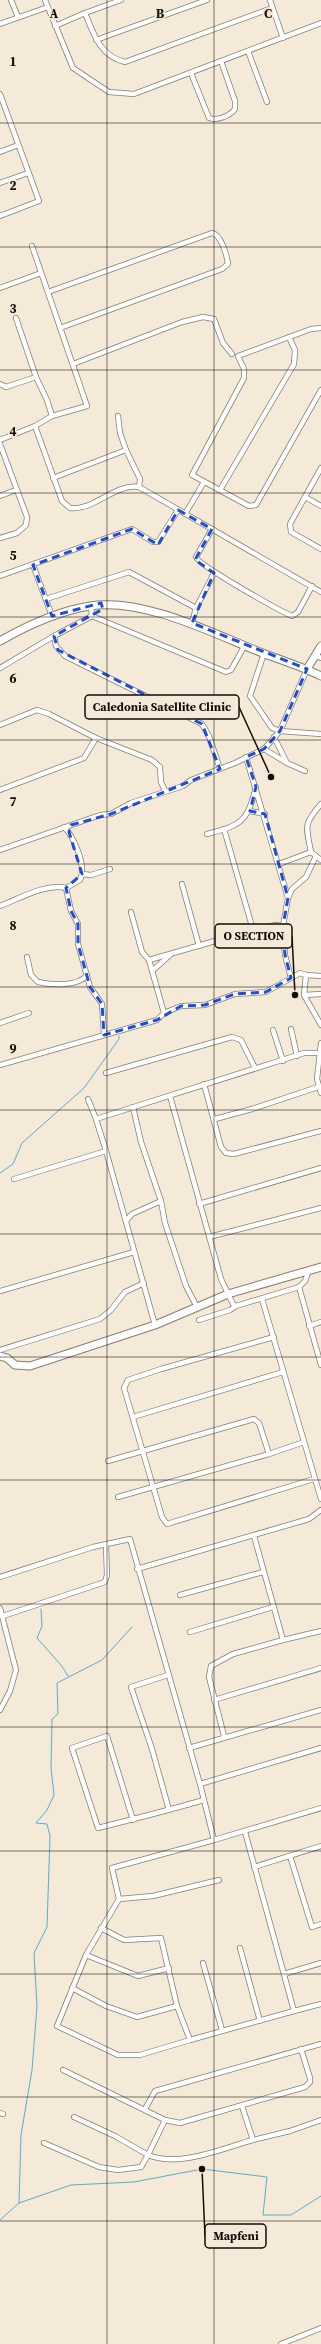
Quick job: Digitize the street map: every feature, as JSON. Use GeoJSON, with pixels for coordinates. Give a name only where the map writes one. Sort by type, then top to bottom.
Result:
{"type":"FeatureCollection","features":[{"type":"Feature","properties":{"kind":"street"},"geometry":{"type":"LineString","coordinates":[[11,0],[18,17]]}},
{"type":"Feature","properties":{"kind":"street"},"geometry":{"type":"LineString","coordinates":[[45,0],[73,68],[109,92],[134,94],[321,24]]}},
{"type":"Feature","properties":{"kind":"street"},"geometry":{"type":"LineString","coordinates":[[55,26],[121,0]]}},
{"type":"Feature","properties":{"kind":"street"},"geometry":{"type":"LineString","coordinates":[[96,40],[207,0]]}},
{"type":"Feature","properties":{"kind":"street"},"geometry":{"type":"LineString","coordinates":[[270,0],[282,38]]}},
{"type":"Feature","properties":{"kind":"street"},"geometry":{"type":"LineString","coordinates":[[0,24],[48,7]]}},
{"type":"Feature","properties":{"kind":"street"},"geometry":{"type":"LineString","coordinates":[[85,13],[96,40],[104,52],[115,60],[125,62],[272,8]]}},
{"type":"Feature","properties":{"kind":"street"},"geometry":{"type":"LineString","coordinates":[[248,51],[267,102]]}},
{"type":"Feature","properties":{"kind":"street"},"geometry":{"type":"LineString","coordinates":[[191,73],[209,118],[217,119],[232,113],[235,109],[235,101],[221,61]]}},
{"type":"Feature","properties":{"kind":"street"},"geometry":{"type":"LineString","coordinates":[[0,94],[39,201],[0,216]]}},
{"type":"Feature","properties":{"kind":"street"},"geometry":{"type":"LineString","coordinates":[[0,152],[18,145]]}},
{"type":"Feature","properties":{"kind":"street"},"geometry":{"type":"LineString","coordinates":[[0,183],[28,173]]}},
{"type":"Feature","properties":{"kind":"street"},"geometry":{"type":"LineString","coordinates":[[48,292],[212,233],[218,236],[227,258],[228,264],[222,269],[60,328]]}},
{"type":"Feature","properties":{"kind":"street"},"geometry":{"type":"LineString","coordinates":[[0,440],[35,426],[52,416],[87,406],[32,246]]}},
{"type":"Feature","properties":{"kind":"street"},"geometry":{"type":"LineString","coordinates":[[0,288],[41,272]]}},
{"type":"Feature","properties":{"kind":"street"},"geometry":{"type":"LineString","coordinates":[[73,364],[182,322],[203,317],[214,320],[223,343],[232,354]]}},
{"type":"Feature","properties":{"kind":"street"},"geometry":{"type":"LineString","coordinates":[[16,318],[36,378],[47,400],[52,416]]}},
{"type":"Feature","properties":{"kind":"street"},"geometry":{"type":"LineString","coordinates":[[321,328],[310,329],[238,356],[244,369],[244,378],[192,475],[250,506],[256,505],[321,390]]}},
{"type":"Feature","properties":{"kind":"street"},"geometry":{"type":"LineString","coordinates":[[220,490],[294,364],[295,350],[289,337]]}},
{"type":"Feature","properties":{"kind":"street"},"geometry":{"type":"LineString","coordinates":[[0,384],[6,388],[36,378]]}},
{"type":"Feature","properties":{"kind":"street"},"geometry":{"type":"LineString","coordinates":[[118,416],[120,433],[126,450],[140,479],[139,487]]}},
{"type":"Feature","properties":{"kind":"street"},"geometry":{"type":"LineString","coordinates":[[35,426],[62,501],[72,509],[98,500],[129,486],[139,487],[321,592]]}},
{"type":"Feature","properties":{"kind":"street"},"geometry":{"type":"LineString","coordinates":[[0,444],[3,457],[27,517],[26,526],[18,533],[0,538]]}},
{"type":"Feature","properties":{"kind":"street"},"geometry":{"type":"LineString","coordinates":[[53,478],[126,450]]}},
{"type":"Feature","properties":{"kind":"street"},"geometry":{"type":"LineString","coordinates":[[321,468],[290,524],[291,532],[321,549]]}},
{"type":"Feature","properties":{"kind":"street"},"geometry":{"type":"LineString","coordinates":[[185,514],[204,482]]}},
{"type":"Feature","properties":{"kind":"street"},"geometry":{"type":"LineString","coordinates":[[0,496],[16,490]]}},
{"type":"Feature","properties":{"kind":"street"},"geometry":{"type":"LineString","coordinates":[[305,497],[321,506]]}},
{"type":"Feature","properties":{"kind":"street"},"geometry":{"type":"LineString","coordinates":[[0,576],[132,529],[154,542],[158,542],[178,510]]}},
{"type":"Feature","properties":{"kind":"street"},"geometry":{"type":"LineString","coordinates":[[212,529],[196,558],[199,564],[214,573],[292,616],[296,615],[312,586]]}},
{"type":"Feature","properties":{"kind":"street"},"geometry":{"type":"LineString","coordinates":[[33,565],[52,616]]}},
{"type":"Feature","properties":{"kind":"street"},"geometry":{"type":"LineString","coordinates":[[46,600],[129,572],[196,608]]}},
{"type":"Feature","properties":{"kind":"street"},"geometry":{"type":"LineString","coordinates":[[192,623],[196,608],[214,573]]}},
{"type":"Feature","properties":{"kind":"street"},"geometry":{"type":"LineString","coordinates":[[91,606],[92,616]]}},
{"type":"Feature","properties":{"kind":"street"},"geometry":{"type":"LineString","coordinates":[[0,641],[30,624],[52,616],[91,606],[114,606],[150,611],[192,623],[321,676]]}},
{"type":"Feature","properties":{"kind":"street"},"geometry":{"type":"LineString","coordinates":[[0,668],[54,636],[92,616]]}},
{"type":"Feature","properties":{"kind":"street"},"geometry":{"type":"LineString","coordinates":[[92,616],[226,672],[231,670],[245,645]]}},
{"type":"Feature","properties":{"kind":"street"},"geometry":{"type":"LineString","coordinates":[[54,636],[56,646],[65,656],[202,724],[210,736],[220,770]]}},
{"type":"Feature","properties":{"kind":"street"},"geometry":{"type":"LineString","coordinates":[[0,850],[100,815],[111,814],[131,803],[183,786],[205,774],[220,770],[264,749],[280,731],[307,669],[318,657],[321,646]]}},
{"type":"Feature","properties":{"kind":"street"},"geometry":{"type":"LineString","coordinates":[[264,653],[250,696],[267,722],[272,728],[280,731],[321,734]]}},
{"type":"Feature","properties":{"kind":"street"},"geometry":{"type":"LineString","coordinates":[[0,725],[37,710],[49,714],[96,738],[152,760],[160,767],[161,782],[164,791]]}},
{"type":"Feature","properties":{"kind":"street"},"geometry":{"type":"LineString","coordinates":[[274,737],[287,763]]}},
{"type":"Feature","properties":{"kind":"street"},"geometry":{"type":"LineString","coordinates":[[0,790],[84,758],[96,738]]}},
{"type":"Feature","properties":{"kind":"street"},"geometry":{"type":"LineString","coordinates":[[264,749],[287,763],[305,771]]}},
{"type":"Feature","properties":{"kind":"street"},"geometry":{"type":"LineString","coordinates":[[246,757],[265,814],[271,842],[279,864],[288,898]]}},
{"type":"Feature","properties":{"kind":"street"},"geometry":{"type":"LineString","coordinates":[[207,834],[224,829],[245,818],[250,811],[256,787]]}},
{"type":"Feature","properties":{"kind":"street"},"geometry":{"type":"LineString","coordinates":[[321,804],[308,819],[311,852],[321,860]]}},
{"type":"Feature","properties":{"kind":"street"},"geometry":{"type":"LineString","coordinates":[[250,811],[265,814]]}},
{"type":"Feature","properties":{"kind":"street"},"geometry":{"type":"LineString","coordinates":[[69,832],[70,825]]}},
{"type":"Feature","properties":{"kind":"street"},"geometry":{"type":"LineString","coordinates":[[0,906],[37,892],[61,886],[66,888],[80,880],[83,868],[69,832],[64,827]]}},
{"type":"Feature","properties":{"kind":"street"},"geometry":{"type":"LineString","coordinates":[[224,829],[253,930]]}},
{"type":"Feature","properties":{"kind":"street"},"geometry":{"type":"LineString","coordinates":[[279,864],[311,852]]}},
{"type":"Feature","properties":{"kind":"street"},"geometry":{"type":"LineString","coordinates":[[291,978],[285,955],[283,926],[288,898],[292,889],[306,877],[316,856]]}},
{"type":"Feature","properties":{"kind":"street"},"geometry":{"type":"LineString","coordinates":[[82,874],[91,875],[110,869]]}},
{"type":"Feature","properties":{"kind":"street"},"geometry":{"type":"LineString","coordinates":[[182,884],[199,946]]}},
{"type":"Feature","properties":{"kind":"street"},"geometry":{"type":"LineString","coordinates":[[66,888],[71,911],[78,924],[78,944],[90,988],[102,1004],[104,1035]]}},
{"type":"Feature","properties":{"kind":"street"},"geometry":{"type":"LineString","coordinates":[[131,912],[142,952],[149,960],[164,1013]]}},
{"type":"Feature","properties":{"kind":"street"},"geometry":{"type":"LineString","coordinates":[[149,960],[253,930],[276,925],[283,926]]}},
{"type":"Feature","properties":{"kind":"street"},"geometry":{"type":"LineString","coordinates":[[152,972],[171,954]]}},
{"type":"Feature","properties":{"kind":"street"},"geometry":{"type":"LineString","coordinates":[[27,958],[31,975],[38,982],[63,984],[83,980],[87,975]]}},
{"type":"Feature","properties":{"kind":"street"},"geometry":{"type":"LineString","coordinates":[[0,1065],[157,1020],[164,1013],[180,1006],[205,1005],[235,994],[266,992],[300,973],[321,976]]}},
{"type":"Feature","properties":{"kind":"street"},"geometry":{"type":"LineString","coordinates":[[306,975],[304,995],[321,1025]]}},
{"type":"Feature","properties":{"kind":"street"},"geometry":{"type":"LineString","coordinates":[[304,995],[321,994]]}},
{"type":"Feature","properties":{"kind":"street"},"geometry":{"type":"LineString","coordinates":[[0,1023],[29,1013]]}},
{"type":"Feature","properties":{"kind":"street"},"geometry":{"type":"LineString","coordinates":[[291,1029],[298,1056]]}},
{"type":"Feature","properties":{"kind":"street"},"geometry":{"type":"LineString","coordinates":[[273,1030],[283,1061]]}},
{"type":"Feature","properties":{"kind":"street"},"geometry":{"type":"LineString","coordinates":[[106,1074],[232,1037],[241,1040],[256,1068]]}},
{"type":"Feature","properties":{"kind":"street"},"geometry":{"type":"LineString","coordinates":[[321,1043],[319,1053],[318,1087],[321,1093]]}},
{"type":"Feature","properties":{"kind":"street"},"geometry":{"type":"LineString","coordinates":[[96,1119],[204,1084],[283,1061],[304,1053],[319,1053]]}},
{"type":"Feature","properties":{"kind":"street"},"geometry":{"type":"LineString","coordinates":[[204,1084],[215,1119],[215,1127],[221,1147],[229,1154],[321,1131]]}},
{"type":"Feature","properties":{"kind":"street"},"geometry":{"type":"LineString","coordinates":[[215,1119],[252,1109],[318,1087]]}},
{"type":"Feature","properties":{"kind":"street"},"geometry":{"type":"LineString","coordinates":[[170,1096],[221,1279],[236,1306]]}},
{"type":"Feature","properties":{"kind":"street"},"geometry":{"type":"LineString","coordinates":[[88,1099],[106,1151],[155,1324]]}},
{"type":"Feature","properties":{"kind":"street"},"geometry":{"type":"LineString","coordinates":[[133,1107],[141,1142],[161,1201],[165,1223],[186,1286],[197,1307]]}},
{"type":"Feature","properties":{"kind":"street"},"geometry":{"type":"LineString","coordinates":[[14,1179],[106,1151]]}},
{"type":"Feature","properties":{"kind":"street"},"geometry":{"type":"LineString","coordinates":[[199,1204],[321,1168]]}},
{"type":"Feature","properties":{"kind":"street"},"geometry":{"type":"LineString","coordinates":[[126,1221],[132,1214],[161,1201]]}},
{"type":"Feature","properties":{"kind":"street"},"geometry":{"type":"LineString","coordinates":[[209,1237],[321,1208]]}},
{"type":"Feature","properties":{"kind":"street"},"geometry":{"type":"LineString","coordinates":[[0,1291],[134,1252]]}},
{"type":"Feature","properties":{"kind":"street"},"geometry":{"type":"LineString","coordinates":[[0,1356],[7,1358],[15,1365],[30,1366],[155,1324],[228,1294],[321,1267]]}},
{"type":"Feature","properties":{"kind":"street"},"geometry":{"type":"LineString","coordinates":[[199,1320],[230,1310],[236,1306],[299,1287],[305,1281],[309,1270]]}},
{"type":"Feature","properties":{"kind":"street"},"geometry":{"type":"LineString","coordinates":[[0,1350],[100,1319],[111,1310],[125,1292],[144,1283]]}},
{"type":"Feature","properties":{"kind":"street"},"geometry":{"type":"LineString","coordinates":[[299,1287],[321,1365]]}},
{"type":"Feature","properties":{"kind":"street"},"geometry":{"type":"LineString","coordinates":[[262,1299],[321,1499]]}},
{"type":"Feature","properties":{"kind":"street"},"geometry":{"type":"LineString","coordinates":[[309,1326],[321,1322]]}},
{"type":"Feature","properties":{"kind":"street"},"geometry":{"type":"LineString","coordinates":[[274,1337],[161,1369],[128,1380],[124,1388],[162,1517],[169,1524],[314,1479]]}},
{"type":"Feature","properties":{"kind":"street"},"geometry":{"type":"LineString","coordinates":[[133,1417],[283,1372]]}},
{"type":"Feature","properties":{"kind":"street"},"geometry":{"type":"LineString","coordinates":[[108,1461],[254,1419],[259,1423],[268,1454]]}},
{"type":"Feature","properties":{"kind":"street"},"geometry":{"type":"LineString","coordinates":[[118,1497],[154,1488],[304,1442]]}},
{"type":"Feature","properties":{"kind":"street"},"geometry":{"type":"LineString","coordinates":[[137,1569],[254,1536],[309,1518],[321,1510]]}},
{"type":"Feature","properties":{"kind":"street"},"geometry":{"type":"LineString","coordinates":[[254,1536],[283,1640]]}},
{"type":"Feature","properties":{"kind":"street"},"geometry":{"type":"LineString","coordinates":[[0,1576],[93,1547],[130,1539],[137,1569],[200,1784],[214,1840]]}},
{"type":"Feature","properties":{"kind":"street"},"geometry":{"type":"LineString","coordinates":[[3,1616],[105,1582],[107,1575],[106,1545]]}},
{"type":"Feature","properties":{"kind":"street"},"geometry":{"type":"LineString","coordinates":[[180,1595],[263,1572]]}},
{"type":"Feature","properties":{"kind":"street"},"geometry":{"type":"LineString","coordinates":[[190,1632],[273,1607]]}},
{"type":"Feature","properties":{"kind":"street"},"geometry":{"type":"LineString","coordinates":[[0,1608],[16,1670],[10,1690],[0,1710]]}},
{"type":"Feature","properties":{"kind":"street"},"geometry":{"type":"LineString","coordinates":[[224,1736],[209,1677],[211,1666],[233,1654],[321,1631]]}},
{"type":"Feature","properties":{"kind":"street"},"geometry":{"type":"LineString","coordinates":[[214,1700],[321,1668]]}},
{"type":"Feature","properties":{"kind":"street"},"geometry":{"type":"LineString","coordinates":[[168,1676],[131,1688],[152,1749],[169,1810]]}},
{"type":"Feature","properties":{"kind":"street"},"geometry":{"type":"LineString","coordinates":[[189,1748],[224,1736],[321,1710]]}},
{"type":"Feature","properties":{"kind":"street"},"geometry":{"type":"LineString","coordinates":[[133,1820],[106,1736],[72,1748],[98,1828],[133,1820],[204,1800]]}},
{"type":"Feature","properties":{"kind":"street"},"geometry":{"type":"LineString","coordinates":[[200,1784],[321,1748]]}},
{"type":"Feature","properties":{"kind":"street"},"geometry":{"type":"LineString","coordinates":[[321,1808],[244,1832],[112,1868],[118,1899],[86,1955],[57,2026],[118,2055],[140,2055],[222,2030],[321,2004]]}},
{"type":"Feature","properties":{"kind":"street"},"geometry":{"type":"LineString","coordinates":[[244,1832],[294,2011]]}},
{"type":"Feature","properties":{"kind":"street"},"geometry":{"type":"LineString","coordinates":[[254,1867],[321,1846]]}},
{"type":"Feature","properties":{"kind":"street"},"geometry":{"type":"LineString","coordinates":[[290,1856],[312,1927],[321,1924]]}},
{"type":"Feature","properties":{"kind":"street"},"geometry":{"type":"LineString","coordinates":[[118,1899],[153,1896],[219,1880]]}},
{"type":"Feature","properties":{"kind":"street"},"geometry":{"type":"LineString","coordinates":[[101,1928],[124,1940],[161,1938],[177,2006],[190,2040]]}},
{"type":"Feature","properties":{"kind":"street"},"geometry":{"type":"LineString","coordinates":[[240,1948],[260,2021]]}},
{"type":"Feature","properties":{"kind":"street"},"geometry":{"type":"LineString","coordinates":[[86,1955],[138,1976],[169,1968]]}},
{"type":"Feature","properties":{"kind":"street"},"geometry":{"type":"LineString","coordinates":[[284,1974],[321,1963]]}},
{"type":"Feature","properties":{"kind":"street"},"geometry":{"type":"LineString","coordinates":[[203,1964],[222,2030]]}},
{"type":"Feature","properties":{"kind":"street"},"geometry":{"type":"LineString","coordinates":[[72,1988],[106,2006],[137,2017],[177,2006]]}},
{"type":"Feature","properties":{"kind":"street"},"geometry":{"type":"LineString","coordinates":[[145,2109],[155,2091],[321,2044]]}},
{"type":"Feature","properties":{"kind":"street"},"geometry":{"type":"LineString","coordinates":[[63,2070],[165,2120],[180,2123],[242,2106],[308,2085],[310,2078],[301,2049]]}},
{"type":"Feature","properties":{"kind":"street"},"geometry":{"type":"LineString","coordinates":[[242,2106],[253,2140]]}},
{"type":"Feature","properties":{"kind":"street"},"geometry":{"type":"LineString","coordinates":[[74,2117],[115,2136],[155,2158],[193,2157],[217,2153],[235,2145],[290,2131],[321,2120]]}},
{"type":"Feature","properties":{"kind":"street"},"geometry":{"type":"LineString","coordinates":[[44,2142],[99,2167],[118,2170],[141,2167],[165,2120]]}},
{"type":"Feature","properties":{"kind":"street"},"geometry":{"type":"LineString","coordinates":[[281,2344],[321,2328]]}},
{"type":"Feature","properties":{"kind":"highlighted area"},"geometry":{"type":"Polygon","coordinates":[[[178,510],[212,529],[195,560],[214,573],[192,623],[307,669],[280,731],[264,749],[246,757],[256,787],[250,811],[265,814],[288,898],[283,926],[285,955],[291,978],[266,992],[235,994],[205,1005],[181,1006],[157,1020],[104,1035],[102,1004],[90,987],[78,944],[78,924],[71,911],[66,888],[82,874],[69,832],[71,825],[111,814],[220,769],[202,724],[58,650],[54,636],[103,609],[101,603],[52,616],[33,565],[132,529],[158,545],[178,510]]]}},
{"type":"Feature","properties":{"kind":"waterway"},"geometry":{"type":"LineString","coordinates":[[0,1173],[13,1164],[22,1143],[84,1088],[119,1039],[119,1036]]}},
{"type":"Feature","properties":{"kind":"waterway"},"geometry":{"type":"LineString","coordinates":[[41,1609],[42,1626],[37,1638],[61,1665],[68,1676]]}},
{"type":"Feature","properties":{"kind":"waterway"},"geometry":{"type":"LineString","coordinates":[[19,2203],[21,2135],[32,2070],[37,2006],[34,1953],[47,1927],[50,1836],[47,1824],[36,1823],[47,1810],[54,1795],[51,1768],[52,1719],[58,1714],[57,1683],[102,1660],[132,1627]]}},
{"type":"Feature","properties":{"kind":"waterway"},"geometry":{"type":"LineString","coordinates":[[0,2220],[19,2203],[71,2185],[134,2182],[202,2169],[267,2177],[263,2215],[291,2215],[321,2196]]}},
{"type":"Feature","properties":{"kind":"place","name":"Caledonia Satellite Clinic"},"geometry":{"type":"Point","coordinates":[271,777]}},
{"type":"Feature","properties":{"kind":"place","name":"O SECTION"},"geometry":{"type":"Point","coordinates":[295,995]}},
{"type":"Feature","properties":{"kind":"place","name":"Mapfeni"},"geometry":{"type":"Point","coordinates":[202,2169]}}]}
